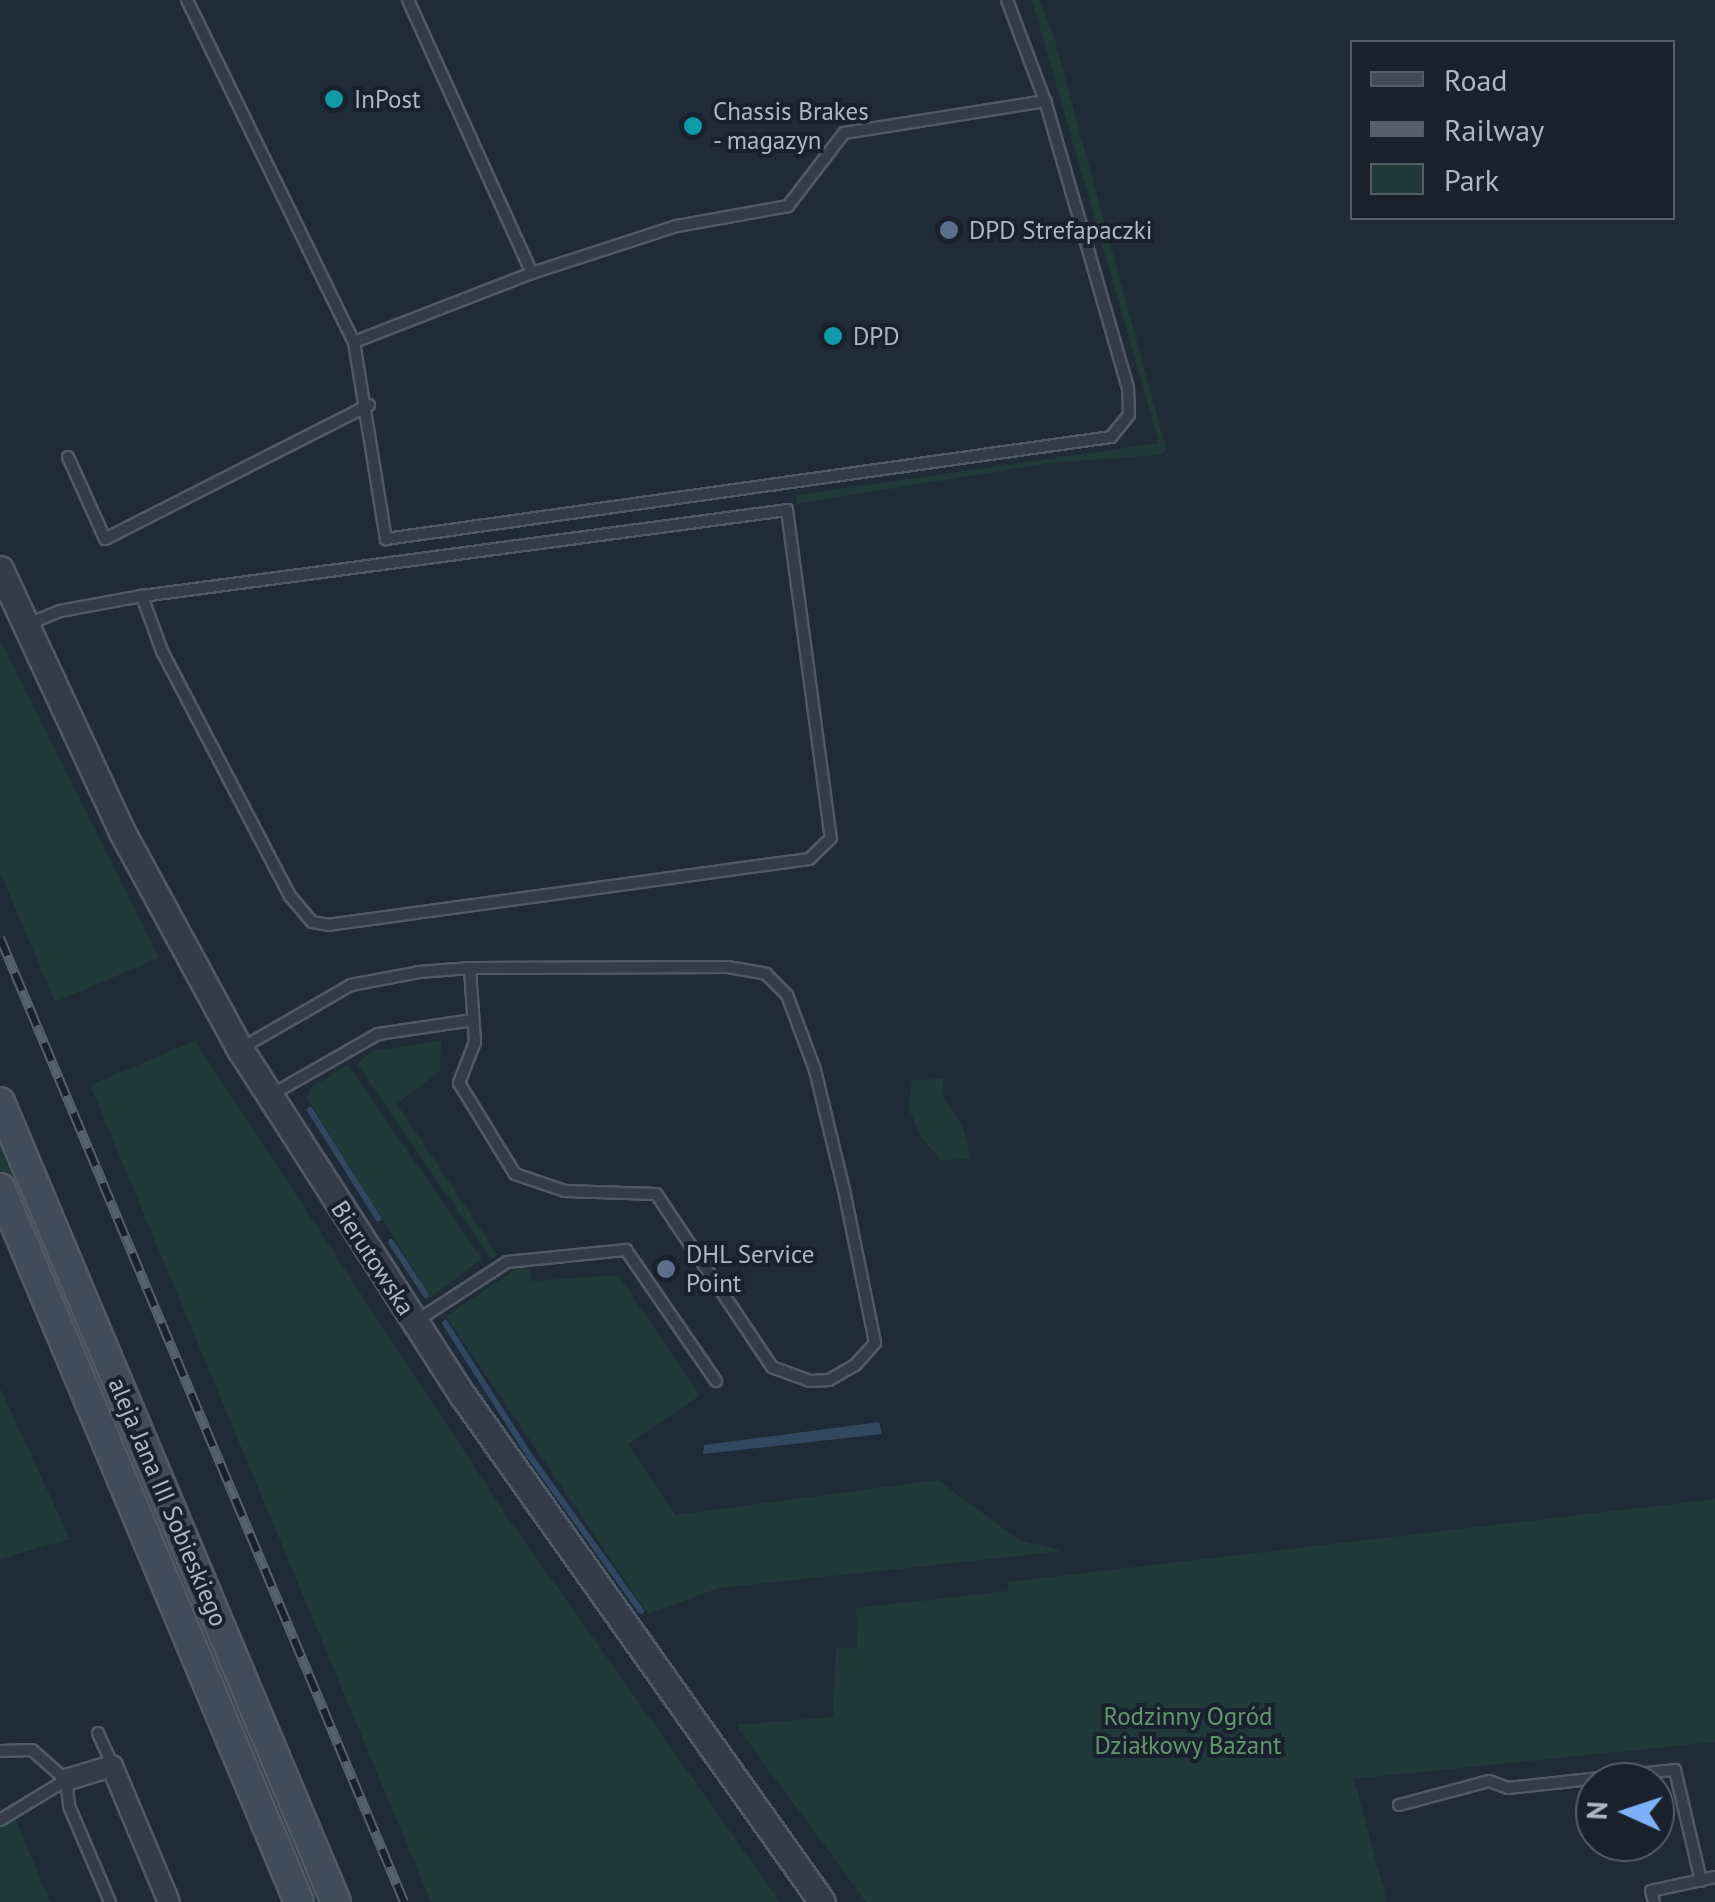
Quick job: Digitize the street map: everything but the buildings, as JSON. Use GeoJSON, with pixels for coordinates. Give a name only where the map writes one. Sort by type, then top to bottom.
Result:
{"type":"FeatureCollection","features":[{"type":"Feature","properties":{"kind":"main road","name":"aleja Jana III Sobieskiego"},"geometry":{"type":"LineString","coordinates":[[0,1102],[336,1902]]}},
{"type":"Feature","properties":{"kind":"main road","name":"aleja Jana III Sobieskiego"},"geometry":{"type":"LineString","coordinates":[[0,1188],[300,1902]]}},
{"type":"Feature","properties":{"kind":"street","name":"Bierutowska"},"geometry":{"type":"LineString","coordinates":[[0,568],[130,848],[240,1049],[414,1322],[564,1544],[822,1902]]}},
{"type":"Feature","properties":{"kind":"street"},"geometry":{"type":"LineString","coordinates":[[66,1780],[112,1766],[169,1902]]}},
{"type":"Feature","properties":{"kind":"lane"},"geometry":{"type":"LineString","coordinates":[[187,0],[354,342],[368,405],[386,539],[1110,437],[1128,416],[1128,388],[1045,101],[1008,0]]}},
{"type":"Feature","properties":{"kind":"lane"},"geometry":{"type":"LineString","coordinates":[[408,0],[532,273]]}},
{"type":"Feature","properties":{"kind":"lane"},"geometry":{"type":"LineString","coordinates":[[354,342],[532,273],[677,226],[788,206],[844,133],[1045,101]]}},
{"type":"Feature","properties":{"kind":"lane"},"geometry":{"type":"LineString","coordinates":[[68,458],[105,539],[368,405]]}},
{"type":"Feature","properties":{"kind":"lane"},"geometry":{"type":"LineString","coordinates":[[27,625],[60,611],[142,596],[787,510],[831,838],[809,858],[330,925],[312,922],[290,896],[162,650],[142,596]]}},
{"type":"Feature","properties":{"kind":"lane"},"geometry":{"type":"LineString","coordinates":[[240,1049],[352,985],[470,968],[728,967],[766,974],[787,995],[815,1070],[875,1343],[829,1380],[793,1380],[772,1367],[656,1194],[565,1191],[514,1174],[459,1083],[475,1042],[470,968]]}},
{"type":"Feature","properties":{"kind":"lane"},"geometry":{"type":"LineString","coordinates":[[270,1096],[378,1034],[473,1020]]}},
{"type":"Feature","properties":{"kind":"lane"},"geometry":{"type":"LineString","coordinates":[[414,1322],[507,1262],[626,1250],[716,1380]]}},
{"type":"Feature","properties":{"kind":"lane"},"geometry":{"type":"LineString","coordinates":[[98,1732],[112,1766]]}},
{"type":"Feature","properties":{"kind":"lane"},"geometry":{"type":"LineString","coordinates":[[0,1751],[32,1750],[66,1780],[69,1806],[110,1902]]}},
{"type":"Feature","properties":{"kind":"lane"},"geometry":{"type":"LineString","coordinates":[[1400,1805],[1489,1781],[1508,1788],[1675,1770],[1701,1880]]}},
{"type":"Feature","properties":{"kind":"lane"},"geometry":{"type":"LineString","coordinates":[[0,1820],[66,1780]]}},
{"type":"Feature","properties":{"kind":"lane"},"geometry":{"type":"LineString","coordinates":[[1654,1902],[1651,1892],[1715,1877]]}},
{"type":"Feature","properties":{"kind":"green space"},"geometry":{"type":"Polygon","coordinates":[[[1032,0],[1040,0],[1054,37],[1166,449],[1161,455],[1049,463],[797,504],[796,495],[1159,443],[1032,0]]]}},
{"type":"Feature","properties":{"kind":"green space"},"geometry":{"type":"Polygon","coordinates":[[[0,639],[159,958],[55,1002],[0,872],[0,639]]]}},
{"type":"Feature","properties":{"kind":"green space"},"geometry":{"type":"Polygon","coordinates":[[[195,1041],[506,1515],[780,1902],[431,1902],[90,1085],[195,1041]]]}},
{"type":"Feature","properties":{"kind":"green space"},"geometry":{"type":"Polygon","coordinates":[[[441,1041],[440,1071],[397,1104],[498,1255],[491,1259],[357,1064],[372,1051],[441,1041]]]}},
{"type":"Feature","properties":{"kind":"green space"},"geometry":{"type":"Polygon","coordinates":[[[348,1065],[482,1259],[431,1297],[307,1098],[310,1088],[348,1065]]]}},
{"type":"Feature","properties":{"kind":"green space"},"geometry":{"type":"Polygon","coordinates":[[[943,1079],[944,1100],[962,1125],[971,1159],[941,1160],[921,1137],[908,1107],[912,1080],[943,1079]]]}},
{"type":"Feature","properties":{"kind":"green space"},"geometry":{"type":"Polygon","coordinates":[[[0,1132],[326,1901],[296,1902],[0,1204],[0,1132]]]}},
{"type":"Feature","properties":{"kind":"green space"},"geometry":{"type":"Polygon","coordinates":[[[518,1268],[530,1269],[532,1281],[618,1275],[695,1388],[699,1396],[628,1444],[675,1515],[938,1480],[1019,1540],[1064,1551],[719,1588],[648,1614],[446,1316],[518,1268]]]}},
{"type":"Feature","properties":{"kind":"green space"},"geometry":{"type":"Polygon","coordinates":[[[0,1388],[70,1539],[0,1559],[0,1388]]]}},
{"type":"Feature","properties":{"kind":"green space","name":"Rodzinny Ogród Działkowy Bażant"},"geometry":{"type":"Polygon","coordinates":[[[1715,1499],[1715,1742],[1354,1779],[1387,1902],[866,1902],[736,1725],[833,1717],[836,1648],[857,1648],[856,1608],[1008,1591],[1008,1582],[1715,1499]]]}},
{"type":"Feature","properties":{"kind":"green space"},"geometry":{"type":"Polygon","coordinates":[[[15,1818],[50,1902],[0,1902],[0,1825],[15,1818]]]}},
{"type":"Feature","properties":{"kind":"water"},"geometry":{"type":"Polygon","coordinates":[[[879,1422],[882,1434],[703,1454],[704,1445],[879,1422]]]}},
{"type":"Feature","properties":{"kind":"waterway"},"geometry":{"type":"LineString","coordinates":[[310,1110],[378,1218]]}},
{"type":"Feature","properties":{"kind":"waterway"},"geometry":{"type":"LineString","coordinates":[[391,1242],[426,1295]]}},
{"type":"Feature","properties":{"kind":"waterway"},"geometry":{"type":"LineString","coordinates":[[445,1323],[529,1455],[641,1611]]}},
{"type":"Feature","properties":{"kind":"railway"},"geometry":{"type":"LineString","coordinates":[[0,938],[404,1902]]}},
{"type":"Feature","properties":{"kind":"place","name":"InPost"},"geometry":{"type":"Point","coordinates":[334,99]}},
{"type":"Feature","properties":{"kind":"place","name":"Chassis Brakes - magazyn"},"geometry":{"type":"Point","coordinates":[693,126]}},
{"type":"Feature","properties":{"kind":"place","name":"DPD Strefapaczki"},"geometry":{"type":"Point","coordinates":[949,230]}},
{"type":"Feature","properties":{"kind":"place","name":"DPD"},"geometry":{"type":"Point","coordinates":[833,336]}},
{"type":"Feature","properties":{"kind":"place","name":"DHL Service Point"},"geometry":{"type":"Point","coordinates":[666,1269]}}]}
